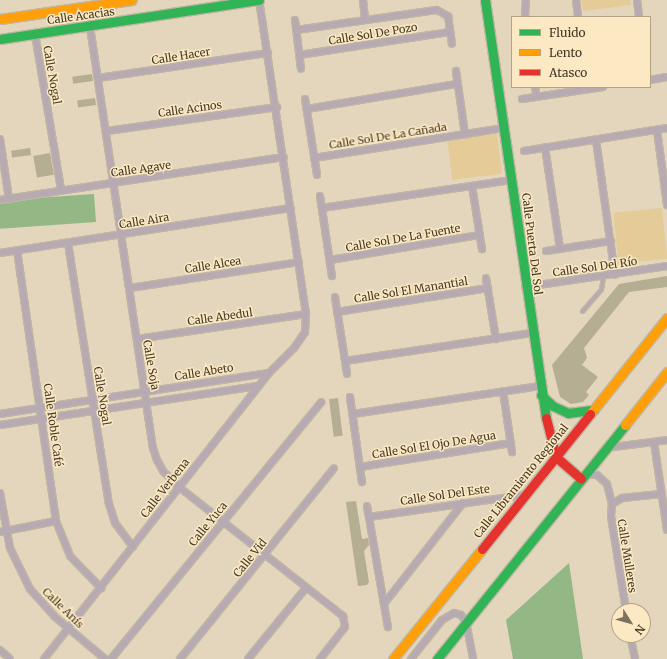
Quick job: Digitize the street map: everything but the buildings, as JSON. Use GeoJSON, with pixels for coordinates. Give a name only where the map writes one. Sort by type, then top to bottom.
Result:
{"type":"FeatureCollection","features":[{"type":"Feature","properties":{"kind":"street"},"geometry":{"type":"LineString","coordinates":[[0,19],[132,0]]}},
{"type":"Feature","properties":{"kind":"street"},"geometry":{"type":"LineString","coordinates":[[259,0],[284,157],[306,314]]}},
{"type":"Feature","properties":{"kind":"street","name":"Calle Acacias"},"geometry":{"type":"LineString","coordinates":[[0,39],[90,27],[259,0]]}},
{"type":"Feature","properties":{"kind":"street"},"geometry":{"type":"LineString","coordinates":[[363,0],[365,20]]}},
{"type":"Feature","properties":{"kind":"street","name":"Calle Puerta Del Sol"},"geometry":{"type":"LineString","coordinates":[[485,0],[525,287],[549,437],[556,457],[583,477]]}},
{"type":"Feature","properties":{"kind":"street"},"geometry":{"type":"LineString","coordinates":[[525,16],[526,0]]}},
{"type":"Feature","properties":{"kind":"street"},"geometry":{"type":"LineString","coordinates":[[576,0],[578,16]]}},
{"type":"Feature","properties":{"kind":"street"},"geometry":{"type":"LineString","coordinates":[[637,0],[639,16]]}},
{"type":"Feature","properties":{"kind":"street","name":"Calle Sol De Pozo"},"geometry":{"type":"LineString","coordinates":[[296,30],[437,10],[446,14],[452,44]]}},
{"type":"Feature","properties":{"kind":"street"},"geometry":{"type":"LineString","coordinates":[[295,20],[301,69]]}},
{"type":"Feature","properties":{"kind":"street","name":"Calle Soja"},"geometry":{"type":"LineString","coordinates":[[90,27],[107,131],[136,339],[146,391],[153,448],[157,460],[163,471],[179,487],[224,521],[345,621],[343,631],[320,659]]}},
{"type":"Feature","properties":{"kind":"street","name":"Calle Sol De Pozo"},"geometry":{"type":"LineString","coordinates":[[299,55],[450,32]]}},
{"type":"Feature","properties":{"kind":"street","name":"Calle Nogal"},"geometry":{"type":"LineString","coordinates":[[35,34],[61,190]]}},
{"type":"Feature","properties":{"kind":"street","name":"Calle Hacer"},"geometry":{"type":"LineString","coordinates":[[98,78],[268,53]]}},
{"type":"Feature","properties":{"kind":"street"},"geometry":{"type":"LineString","coordinates":[[456,71],[465,134]]}},
{"type":"Feature","properties":{"kind":"street"},"geometry":{"type":"LineString","coordinates":[[651,80],[667,77]]}},
{"type":"Feature","properties":{"kind":"street"},"geometry":{"type":"LineString","coordinates":[[307,109],[457,84]]}},
{"type":"Feature","properties":{"kind":"street"},"geometry":{"type":"LineString","coordinates":[[535,88],[537,97]]}},
{"type":"Feature","properties":{"kind":"street"},"geometry":{"type":"LineString","coordinates":[[522,99],[589,88]]}},
{"type":"Feature","properties":{"kind":"street"},"geometry":{"type":"LineString","coordinates":[[305,99],[317,175]]}},
{"type":"Feature","properties":{"kind":"street","name":"Calle Acinos"},"geometry":{"type":"LineString","coordinates":[[107,131],[276,106]]}},
{"type":"Feature","properties":{"kind":"street","name":"Calle Sol De La Cañada"},"geometry":{"type":"LineString","coordinates":[[314,158],[504,128]]}},
{"type":"Feature","properties":{"kind":"street"},"geometry":{"type":"LineString","coordinates":[[524,151],[667,128]]}},
{"type":"Feature","properties":{"kind":"street"},"geometry":{"type":"LineString","coordinates":[[656,130],[667,205]]}},
{"type":"Feature","properties":{"kind":"street"},"geometry":{"type":"LineString","coordinates":[[0,139],[9,199]]}},
{"type":"Feature","properties":{"kind":"street"},"geometry":{"type":"LineString","coordinates":[[596,140],[615,275]]}},
{"type":"Feature","properties":{"kind":"street"},"geometry":{"type":"LineString","coordinates":[[545,147],[560,249]]}},
{"type":"Feature","properties":{"kind":"street","name":"Calle Agave"},"geometry":{"type":"LineString","coordinates":[[0,200],[284,157]]}},
{"type":"Feature","properties":{"kind":"street"},"geometry":{"type":"LineString","coordinates":[[322,208],[511,180]]}},
{"type":"Feature","properties":{"kind":"street"},"geometry":{"type":"LineString","coordinates":[[472,186],[482,249]]}},
{"type":"Feature","properties":{"kind":"street"},"geometry":{"type":"LineString","coordinates":[[320,196],[332,276]]}},
{"type":"Feature","properties":{"kind":"street","name":"Calle Aira"},"geometry":{"type":"LineString","coordinates":[[0,253],[291,208]]}},
{"type":"Feature","properties":{"kind":"street","name":"Calle Sol De La Fuente"},"geometry":{"type":"LineString","coordinates":[[330,260],[480,235]]}},
{"type":"Feature","properties":{"kind":"street"},"geometry":{"type":"LineString","coordinates":[[546,251],[611,241]]}},
{"type":"Feature","properties":{"kind":"street","name":"Calle Nogal"},"geometry":{"type":"LineString","coordinates":[[68,243],[110,508],[115,523],[133,547]]}},
{"type":"Feature","properties":{"kind":"street","name":"Calle Roble Café"},"geometry":{"type":"LineString","coordinates":[[17,250],[43,419],[56,520],[70,556],[101,588]]}},
{"type":"Feature","properties":{"kind":"street","name":"Calle Alcea"},"geometry":{"type":"LineString","coordinates":[[130,288],[299,262]]}},
{"type":"Feature","properties":{"kind":"street","name":"Calle Sol Del Río"},"geometry":{"type":"LineString","coordinates":[[525,287],[615,275],[667,266]]}},
{"type":"Feature","properties":{"kind":"street"},"geometry":{"type":"LineString","coordinates":[[486,278],[496,339]]}},
{"type":"Feature","properties":{"kind":"street","name":"Calle Sol El Manantial"},"geometry":{"type":"LineString","coordinates":[[337,312],[488,288]]}},
{"type":"Feature","properties":{"kind":"street"},"geometry":{"type":"LineString","coordinates":[[335,297],[348,374]]}},
{"type":"Feature","properties":{"kind":"street","name":"Calle Verbena"},"geometry":{"type":"LineString","coordinates":[[44,659],[269,373],[294,348],[305,332],[306,314]]}},
{"type":"Feature","properties":{"kind":"street","name":"Calle Abedul"},"geometry":{"type":"LineString","coordinates":[[136,339],[306,314]]}},
{"type":"Feature","properties":{"kind":"street","name":"Calle Libramiento Regional"},"geometry":{"type":"LineString","coordinates":[[393,659],[667,318]]}},
{"type":"Feature","properties":{"kind":"street"},"geometry":{"type":"LineString","coordinates":[[345,361],[532,333]]}},
{"type":"Feature","properties":{"kind":"street"},"geometry":{"type":"LineString","coordinates":[[436,659],[667,372]]}},
{"type":"Feature","properties":{"kind":"street","name":"Calle Abeto"},"geometry":{"type":"LineString","coordinates":[[0,414],[269,373]]}},
{"type":"Feature","properties":{"kind":"street","name":"Calle Abeto"},"geometry":{"type":"LineString","coordinates":[[0,426],[147,401],[259,386]]}},
{"type":"Feature","properties":{"kind":"street"},"geometry":{"type":"LineString","coordinates":[[353,414],[503,391],[541,390],[553,406],[568,413],[594,410]]}},
{"type":"Feature","properties":{"kind":"street","name":"Calle Sol El Ojo De Agua"},"geometry":{"type":"LineString","coordinates":[[503,391],[512,452]]}},
{"type":"Feature","properties":{"kind":"street","name":"Calle Sol El Ojo De Agua"},"geometry":{"type":"LineString","coordinates":[[350,397],[362,482]]}},
{"type":"Feature","properties":{"kind":"street","name":"Calle Yuca"},"geometry":{"type":"LineString","coordinates":[[111,659],[321,402]]}},
{"type":"Feature","properties":{"kind":"street"},"geometry":{"type":"LineString","coordinates":[[606,448],[667,440]]}},
{"type":"Feature","properties":{"kind":"street"},"geometry":{"type":"LineString","coordinates":[[654,442],[667,530]]}},
{"type":"Feature","properties":{"kind":"street","name":"Calle Sol El Ojo De Agua"},"geometry":{"type":"LineString","coordinates":[[360,467],[511,443]]}},
{"type":"Feature","properties":{"kind":"street","name":"Calle Vid"},"geometry":{"type":"LineString","coordinates":[[180,659],[334,468]]}},
{"type":"Feature","properties":{"kind":"street","name":"Calle Mulleres"},"geometry":{"type":"LineString","coordinates":[[583,477],[597,475],[607,484],[612,504],[611,516],[625,603]]}},
{"type":"Feature","properties":{"kind":"street","name":"Calle Anís"},"geometry":{"type":"LineString","coordinates":[[0,493],[2,531],[14,560],[30,589],[42,605],[68,629],[105,659]]}},
{"type":"Feature","properties":{"kind":"street"},"geometry":{"type":"LineString","coordinates":[[612,504],[622,498],[662,494]]}},
{"type":"Feature","properties":{"kind":"street","name":"Calle Sol Del Este"},"geometry":{"type":"LineString","coordinates":[[369,517],[524,495]]}},
{"type":"Feature","properties":{"kind":"street"},"geometry":{"type":"LineString","coordinates":[[384,604],[464,503]]}},
{"type":"Feature","properties":{"kind":"street"},"geometry":{"type":"LineString","coordinates":[[367,506],[388,627]]}},
{"type":"Feature","properties":{"kind":"street"},"geometry":{"type":"LineString","coordinates":[[2,531],[56,520]]}},
{"type":"Feature","properties":{"kind":"street"},"geometry":{"type":"LineString","coordinates":[[248,659],[306,588]]}},
{"type":"Feature","properties":{"kind":"street"},"geometry":{"type":"LineString","coordinates":[[411,659],[448,615],[454,613],[461,615],[466,622],[473,659]]}},
{"type":"Feature","properties":{"kind":"street"},"geometry":{"type":"LineString","coordinates":[[632,643],[635,659]]}},
{"type":"Feature","properties":{"kind":"street"},"geometry":{"type":"LineString","coordinates":[[0,650],[10,659]]}},
{"type":"Feature","properties":{"kind":"lane"},"geometry":{"type":"LineString","coordinates":[[582,311],[601,289],[603,276]]}},
{"type":"Feature","properties":{"kind":"shaded area"},"geometry":{"type":"Polygon","coordinates":[[[581,0],[630,0],[631,5],[583,11],[581,0]]]}},
{"type":"Feature","properties":{"kind":"shaded area"},"geometry":{"type":"Polygon","coordinates":[[[497,134],[502,174],[452,180],[447,140],[497,134]]]}},
{"type":"Feature","properties":{"kind":"shaded area"},"geometry":{"type":"Polygon","coordinates":[[[94,194],[96,222],[0,229],[0,201],[94,194]]]}},
{"type":"Feature","properties":{"kind":"shaded area"},"geometry":{"type":"Polygon","coordinates":[[[662,208],[667,259],[619,264],[613,213],[662,208]]]}},
{"type":"Feature","properties":{"kind":"shaded area"},"geometry":{"type":"Polygon","coordinates":[[[569,563],[583,659],[513,659],[506,620],[569,563]]]}},
{"type":"Feature","properties":{"kind":"traffic: fast"},"geometry":{"type":"LineString","coordinates":[[0,39],[259,0]]}},
{"type":"Feature","properties":{"kind":"traffic: fast"},"geometry":{"type":"LineString","coordinates":[[485,0],[546,418]]}},
{"type":"Feature","properties":{"kind":"traffic: fast"},"geometry":{"type":"LineString","coordinates":[[541,395],[553,406],[568,413],[594,410]]}},
{"type":"Feature","properties":{"kind":"traffic: fast"},"geometry":{"type":"LineString","coordinates":[[437,659],[625,425]]}},
{"type":"Feature","properties":{"kind":"traffic: slow"},"geometry":{"type":"LineString","coordinates":[[0,19],[132,0]]}},
{"type":"Feature","properties":{"kind":"traffic: slow"},"geometry":{"type":"LineString","coordinates":[[590,414],[667,318]]}},
{"type":"Feature","properties":{"kind":"traffic: slow"},"geometry":{"type":"LineString","coordinates":[[625,425],[667,372]]}},
{"type":"Feature","properties":{"kind":"traffic: slow"},"geometry":{"type":"LineString","coordinates":[[393,659],[482,549]]}},
{"type":"Feature","properties":{"kind":"traffic: jam"},"geometry":{"type":"LineString","coordinates":[[482,549],[590,414]]}},
{"type":"Feature","properties":{"kind":"traffic: jam"},"geometry":{"type":"LineString","coordinates":[[546,418],[556,457],[581,479]]}}]}
